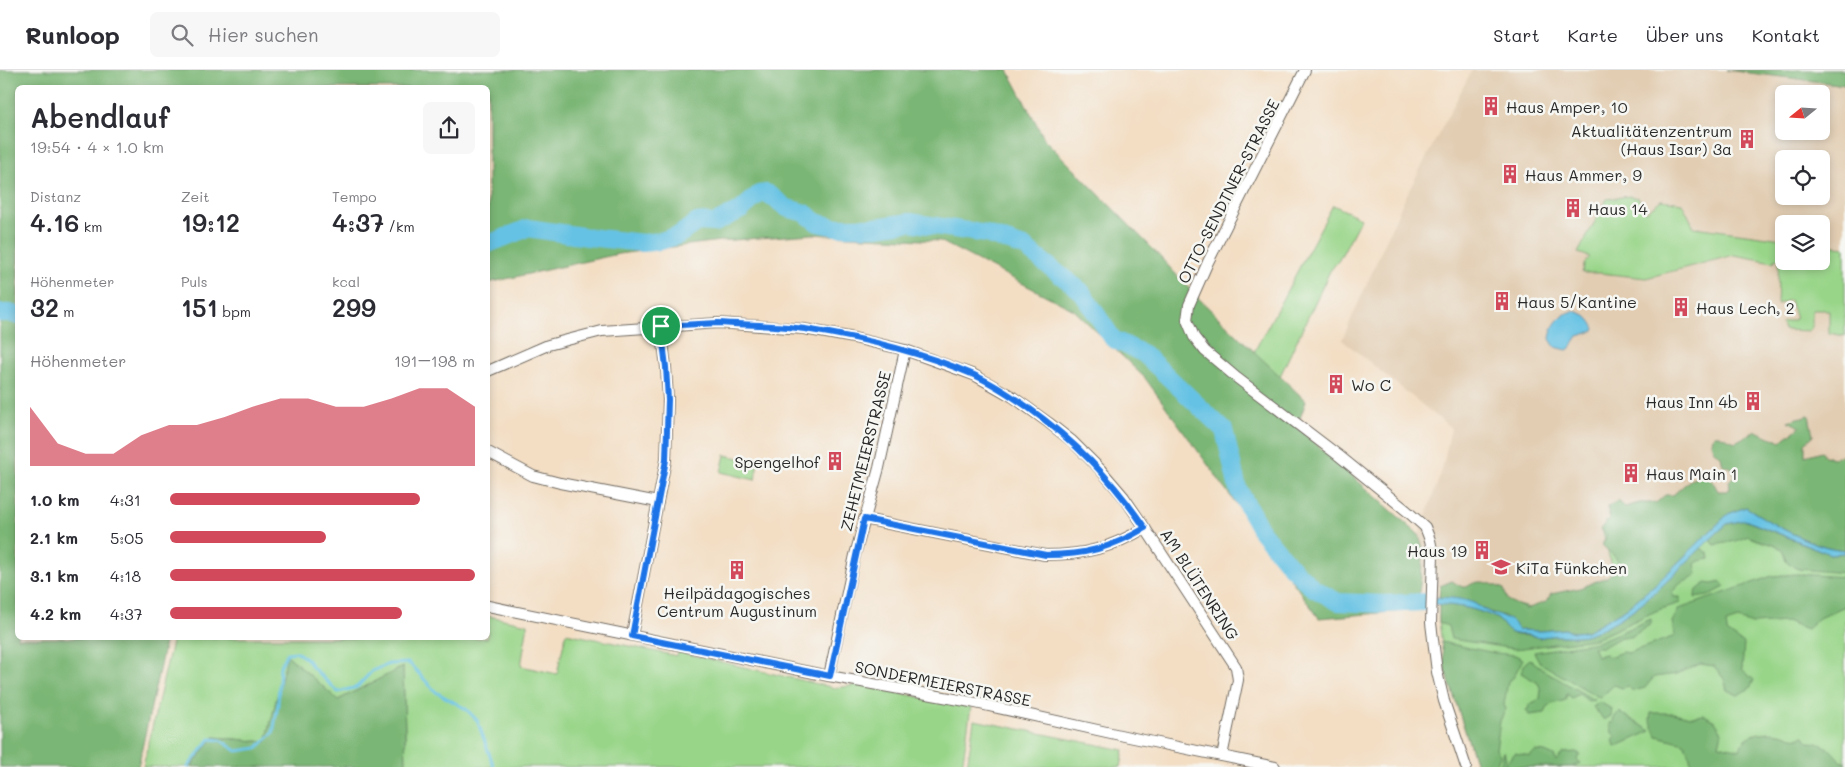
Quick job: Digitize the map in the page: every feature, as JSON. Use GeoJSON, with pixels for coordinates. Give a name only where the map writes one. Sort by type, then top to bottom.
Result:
{"type":"FeatureCollection","features":[{"type":"Feature","properties":{"kind":"street","name":"OTTO-SENDTNER-STRASSE"},"geometry":{"type":"LineString","coordinates":[[1305,70],[1204,269],[1189,305],[1188,320],[1194,337],[1205,351],[1237,378],[1338,455],[1425,528],[1433,554],[1430,609],[1437,672],[1444,701],[1466,767]]}},
{"type":"Feature","properties":{"kind":"street","name":"AM BLÜTENRING"},"geometry":{"type":"LineString","coordinates":[[490,370],[548,345],[602,331],[718,323],[804,329],[854,338],[905,350],[974,375],[1013,397],[1050,423],[1072,441],[1100,469],[1124,496],[1236,666],[1238,680],[1222,756]]}},
{"type":"Feature","properties":{"kind":"street"},"geometry":{"type":"LineString","coordinates":[[632,636],[658,502],[667,441],[666,367],[661,326]]}},
{"type":"Feature","properties":{"kind":"street","name":"ZEHETMEIERSTRASSE"},"geometry":{"type":"LineString","coordinates":[[830,676],[864,519],[879,468],[905,350]]}},
{"type":"Feature","properties":{"kind":"street"},"geometry":{"type":"LineString","coordinates":[[490,453],[533,476],[658,502]]}},
{"type":"Feature","properties":{"kind":"street"},"geometry":{"type":"LineString","coordinates":[[864,519],[1046,555],[1068,555],[1104,548],[1145,528]]}},
{"type":"Feature","properties":{"kind":"street","name":"SONDERMEIERSTRASSE"},"geometry":{"type":"LineString","coordinates":[[490,606],[830,676],[971,702],[1276,767]]}},
{"type":"Feature","properties":{"kind":"shaded area"},"geometry":{"type":"Polygon","coordinates":[[[1472,70],[1845,70],[1845,464],[1602,528],[1620,602],[1554,614],[1422,582],[1424,551],[1419,535],[1442,470],[1451,428],[1342,340],[1403,202],[1472,70]]]}},
{"type":"Feature","properties":{"kind":"green space"},"geometry":{"type":"Polygon","coordinates":[[[0,70],[1008,70],[1045,140],[1150,246],[1195,295],[1306,401],[1297,427],[1419,535],[1424,551],[1417,610],[1319,618],[1145,378],[1074,310],[940,241],[812,234],[720,241],[618,254],[490,283],[490,85],[15,85],[15,640],[166,640],[138,767],[0,767],[0,70]]]}},
{"type":"Feature","properties":{"kind":"green space"},"geometry":{"type":"Polygon","coordinates":[[[1726,70],[1845,70],[1845,85],[1726,70]]]}},
{"type":"Feature","properties":{"kind":"green space"},"geometry":{"type":"Polygon","coordinates":[[[1630,196],[1639,198],[1640,205],[1646,212],[1661,200],[1682,203],[1694,227],[1775,238],[1775,260],[1773,262],[1734,255],[1646,278],[1582,273],[1585,262],[1590,257],[1578,253],[1607,199],[1630,196]]]}},
{"type":"Feature","properties":{"kind":"green space"},"geometry":{"type":"Polygon","coordinates":[[[1333,205],[1361,218],[1339,260],[1330,271],[1280,376],[1254,352],[1333,205]]]}},
{"type":"Feature","properties":{"kind":"green space"},"geometry":{"type":"Polygon","coordinates":[[[1830,245],[1845,247],[1845,336],[1829,333],[1829,310],[1812,310],[1812,327],[1809,331],[1784,330],[1782,323],[1796,319],[1790,300],[1777,304],[1778,270],[1830,270],[1830,245]]]}},
{"type":"Feature","properties":{"kind":"green space"},"geometry":{"type":"Polygon","coordinates":[[[1809,415],[1813,436],[1805,443],[1805,456],[1822,451],[1824,456],[1834,458],[1845,454],[1845,550],[1819,545],[1806,540],[1768,521],[1746,507],[1728,514],[1658,582],[1627,608],[1587,631],[1573,632],[1565,629],[1519,630],[1505,616],[1489,612],[1473,603],[1439,598],[1440,586],[1452,581],[1462,587],[1476,582],[1484,582],[1504,589],[1507,600],[1526,609],[1546,602],[1551,594],[1580,588],[1607,577],[1620,565],[1615,557],[1602,545],[1607,535],[1600,529],[1610,518],[1607,507],[1618,501],[1625,507],[1640,503],[1656,503],[1665,495],[1673,495],[1690,480],[1704,475],[1713,482],[1718,491],[1726,491],[1730,489],[1729,481],[1735,475],[1732,468],[1723,465],[1721,456],[1714,451],[1711,443],[1714,435],[1719,435],[1735,442],[1756,431],[1781,442],[1800,427],[1788,421],[1809,415]]]}},
{"type":"Feature","properties":{"kind":"green space"},"geometry":{"type":"Polygon","coordinates":[[[725,455],[758,462],[755,480],[721,472],[725,455]]]}},
{"type":"Feature","properties":{"kind":"green space"},"geometry":{"type":"Polygon","coordinates":[[[1845,464],[1845,767],[1477,767],[1445,669],[1439,621],[1440,586],[1554,614],[1620,601],[1602,528],[1845,464]]]}},
{"type":"Feature","properties":{"kind":"green space"},"geometry":{"type":"Polygon","coordinates":[[[1744,520],[1830,554],[1845,553],[1845,573],[1798,569],[1786,561],[1782,549],[1748,536],[1736,541],[1715,545],[1709,540],[1727,524],[1744,520]]]}},
{"type":"Feature","properties":{"kind":"green space"},"geometry":{"type":"Polygon","coordinates":[[[1700,548],[1709,553],[1710,559],[1699,561],[1695,564],[1697,574],[1681,583],[1672,592],[1674,597],[1680,597],[1680,603],[1658,610],[1595,639],[1515,649],[1451,639],[1448,626],[1439,623],[1439,604],[1445,604],[1470,609],[1494,617],[1509,631],[1517,635],[1539,638],[1588,634],[1605,627],[1635,608],[1700,548]]]}},
{"type":"Feature","properties":{"kind":"green space"},"geometry":{"type":"Polygon","coordinates":[[[1797,574],[1845,577],[1845,606],[1819,618],[1807,629],[1789,622],[1752,624],[1738,619],[1726,623],[1727,632],[1744,644],[1742,669],[1754,680],[1750,688],[1738,695],[1727,690],[1724,679],[1714,666],[1700,664],[1677,674],[1654,677],[1645,688],[1633,691],[1627,686],[1622,688],[1614,685],[1600,698],[1540,663],[1534,652],[1597,642],[1651,619],[1651,624],[1631,637],[1621,637],[1603,647],[1593,647],[1597,656],[1605,654],[1609,657],[1622,652],[1628,653],[1675,636],[1672,622],[1679,609],[1772,576],[1797,574]]]}},
{"type":"Feature","properties":{"kind":"green space"},"geometry":{"type":"Polygon","coordinates":[[[1721,582],[1725,587],[1708,596],[1695,598],[1697,590],[1706,583],[1721,582]]]}},
{"type":"Feature","properties":{"kind":"green space"},"geometry":{"type":"Polygon","coordinates":[[[490,616],[528,624],[521,666],[557,674],[566,633],[677,656],[678,652],[835,688],[858,685],[971,707],[962,767],[406,767],[403,667],[338,700],[288,656],[266,742],[214,737],[191,767],[143,767],[173,640],[490,640],[490,616]]]}},
{"type":"Feature","properties":{"kind":"green space"},"geometry":{"type":"Polygon","coordinates":[[[1441,642],[1515,655],[1523,659],[1513,678],[1508,681],[1504,705],[1506,709],[1500,721],[1496,750],[1500,754],[1496,767],[1477,767],[1445,669],[1441,642]]]}},
{"type":"Feature","properties":{"kind":"green space"},"geometry":{"type":"Polygon","coordinates":[[[287,655],[338,700],[403,667],[406,767],[191,767],[214,737],[266,742],[287,655]]]}},
{"type":"Feature","properties":{"kind":"green space"},"geometry":{"type":"Polygon","coordinates":[[[1530,659],[1545,671],[1594,700],[1588,701],[1579,694],[1572,698],[1567,694],[1566,700],[1549,705],[1545,713],[1529,715],[1526,710],[1529,708],[1528,705],[1540,699],[1541,690],[1538,683],[1521,673],[1525,663],[1530,659]]]}},
{"type":"Feature","properties":{"kind":"green space"},"geometry":{"type":"Polygon","coordinates":[[[1599,702],[1612,709],[1611,716],[1604,720],[1593,707],[1599,702]]]}},
{"type":"Feature","properties":{"kind":"green space"},"geometry":{"type":"Polygon","coordinates":[[[1619,712],[1651,731],[1615,747],[1613,739],[1616,736],[1612,733],[1610,723],[1614,722],[1613,719],[1619,712]]]}},
{"type":"Feature","properties":{"kind":"green space"},"geometry":{"type":"Polygon","coordinates":[[[1651,713],[1674,713],[1690,717],[1704,715],[1714,720],[1722,732],[1719,745],[1740,750],[1744,741],[1758,733],[1775,732],[1792,737],[1804,736],[1808,742],[1819,743],[1831,750],[1841,762],[1845,761],[1845,767],[1713,767],[1712,765],[1692,767],[1684,743],[1657,736],[1650,720],[1651,713]]]}},
{"type":"Feature","properties":{"kind":"green space"},"geometry":{"type":"Polygon","coordinates":[[[974,720],[1124,750],[1121,767],[967,767],[974,720]]]}},
{"type":"Feature","properties":{"kind":"green space"},"geometry":{"type":"Polygon","coordinates":[[[1504,751],[1505,764],[1515,753],[1530,756],[1535,751],[1545,752],[1554,756],[1556,761],[1563,753],[1576,752],[1580,754],[1577,759],[1580,763],[1572,767],[1500,767],[1504,751]]]}},
{"type":"Feature","properties":{"kind":"water"},"geometry":{"type":"Polygon","coordinates":[[[1574,311],[1589,319],[1595,329],[1594,331],[1578,336],[1567,350],[1555,347],[1550,339],[1554,325],[1561,317],[1574,311]]]}},
{"type":"Feature","properties":{"kind":"water"},"geometry":{"type":"Polygon","coordinates":[[[1746,507],[1793,534],[1819,545],[1845,550],[1845,553],[1830,554],[1745,520],[1727,524],[1646,600],[1609,625],[1589,634],[1577,636],[1539,638],[1531,635],[1517,634],[1506,629],[1496,618],[1473,609],[1450,605],[1401,606],[1400,600],[1437,597],[1456,598],[1474,603],[1488,612],[1507,618],[1519,630],[1565,629],[1573,632],[1587,631],[1627,608],[1658,582],[1728,514],[1746,507]]]}},
{"type":"Feature","properties":{"kind":"waterway"},"geometry":{"type":"LineString","coordinates":[[490,243],[528,228],[643,243],[661,241],[679,235],[697,222],[715,223],[741,210],[759,194],[767,193],[787,208],[805,213],[818,223],[836,227],[876,227],[910,222],[986,234],[1024,247],[1081,291],[1113,339],[1144,354],[1224,430],[1238,489],[1262,532],[1291,567],[1313,588],[1338,602],[1384,604],[1424,602]]}},
{"type":"Feature","properties":{"kind":"waterway"},"geometry":{"type":"LineString","coordinates":[[0,313],[15,315]]}},
{"type":"Feature","properties":{"kind":"waterway"},"geometry":{"type":"LineString","coordinates":[[188,767],[210,739],[220,740],[237,751],[257,748],[273,733],[278,704],[280,666],[287,653],[296,652],[307,659],[313,668],[338,692],[357,687],[372,671],[389,664],[409,663],[436,692],[466,709],[477,720],[494,767]]}},
{"type":"Feature","properties":{"kind":"place","name":"Haus Amper, 10"},"geometry":{"type":"Point","coordinates":[1491,106]}},
{"type":"Feature","properties":{"kind":"place","name":"Aktualitätenzentrum (Haus Isar) 3a"},"geometry":{"type":"Point","coordinates":[1747,139]}},
{"type":"Feature","properties":{"kind":"place","name":"Haus Ammer, 9"},"geometry":{"type":"Point","coordinates":[1510,174]}},
{"type":"Feature","properties":{"kind":"place","name":"Haus 14"},"geometry":{"type":"Point","coordinates":[1573,208]}},
{"type":"Feature","properties":{"kind":"place","name":"Haus 5/Kantine"},"geometry":{"type":"Point","coordinates":[1502,301]}},
{"type":"Feature","properties":{"kind":"place","name":"Haus Lech, 2"},"geometry":{"type":"Point","coordinates":[1681,307]}},
{"type":"Feature","properties":{"kind":"place","name":"Wo C"},"geometry":{"type":"Point","coordinates":[1336,384]}},
{"type":"Feature","properties":{"kind":"place","name":"Haus Inn 4b"},"geometry":{"type":"Point","coordinates":[1753,401]}},
{"type":"Feature","properties":{"kind":"place","name":"Spengelhof"},"geometry":{"type":"Point","coordinates":[835,461]}},
{"type":"Feature","properties":{"kind":"place","name":"Haus Main 1"},"geometry":{"type":"Point","coordinates":[1631,473]}},
{"type":"Feature","properties":{"kind":"place","name":"Haus 19"},"geometry":{"type":"Point","coordinates":[1482,550]}},
{"type":"Feature","properties":{"kind":"place","name":"KiTa Fünkchen"},"geometry":{"type":"Point","coordinates":[1501,567]}},
{"type":"Feature","properties":{"kind":"place","name":"Heilpädagogisches Centrum Augustinum"},"geometry":{"type":"Point","coordinates":[737,570]}},
{"type":"Feature","properties":{"kind":"route"},"geometry":{"type":"LineString","coordinates":[[718,323],[804,329],[905,350],[974,375],[1013,397],[1072,441],[1124,496],[1145,528],[1116,544],[1104,548],[1068,555],[1046,555],[864,519],[830,676],[632,636],[666,460],[668,400],[661,326],[718,323]]}}]}
